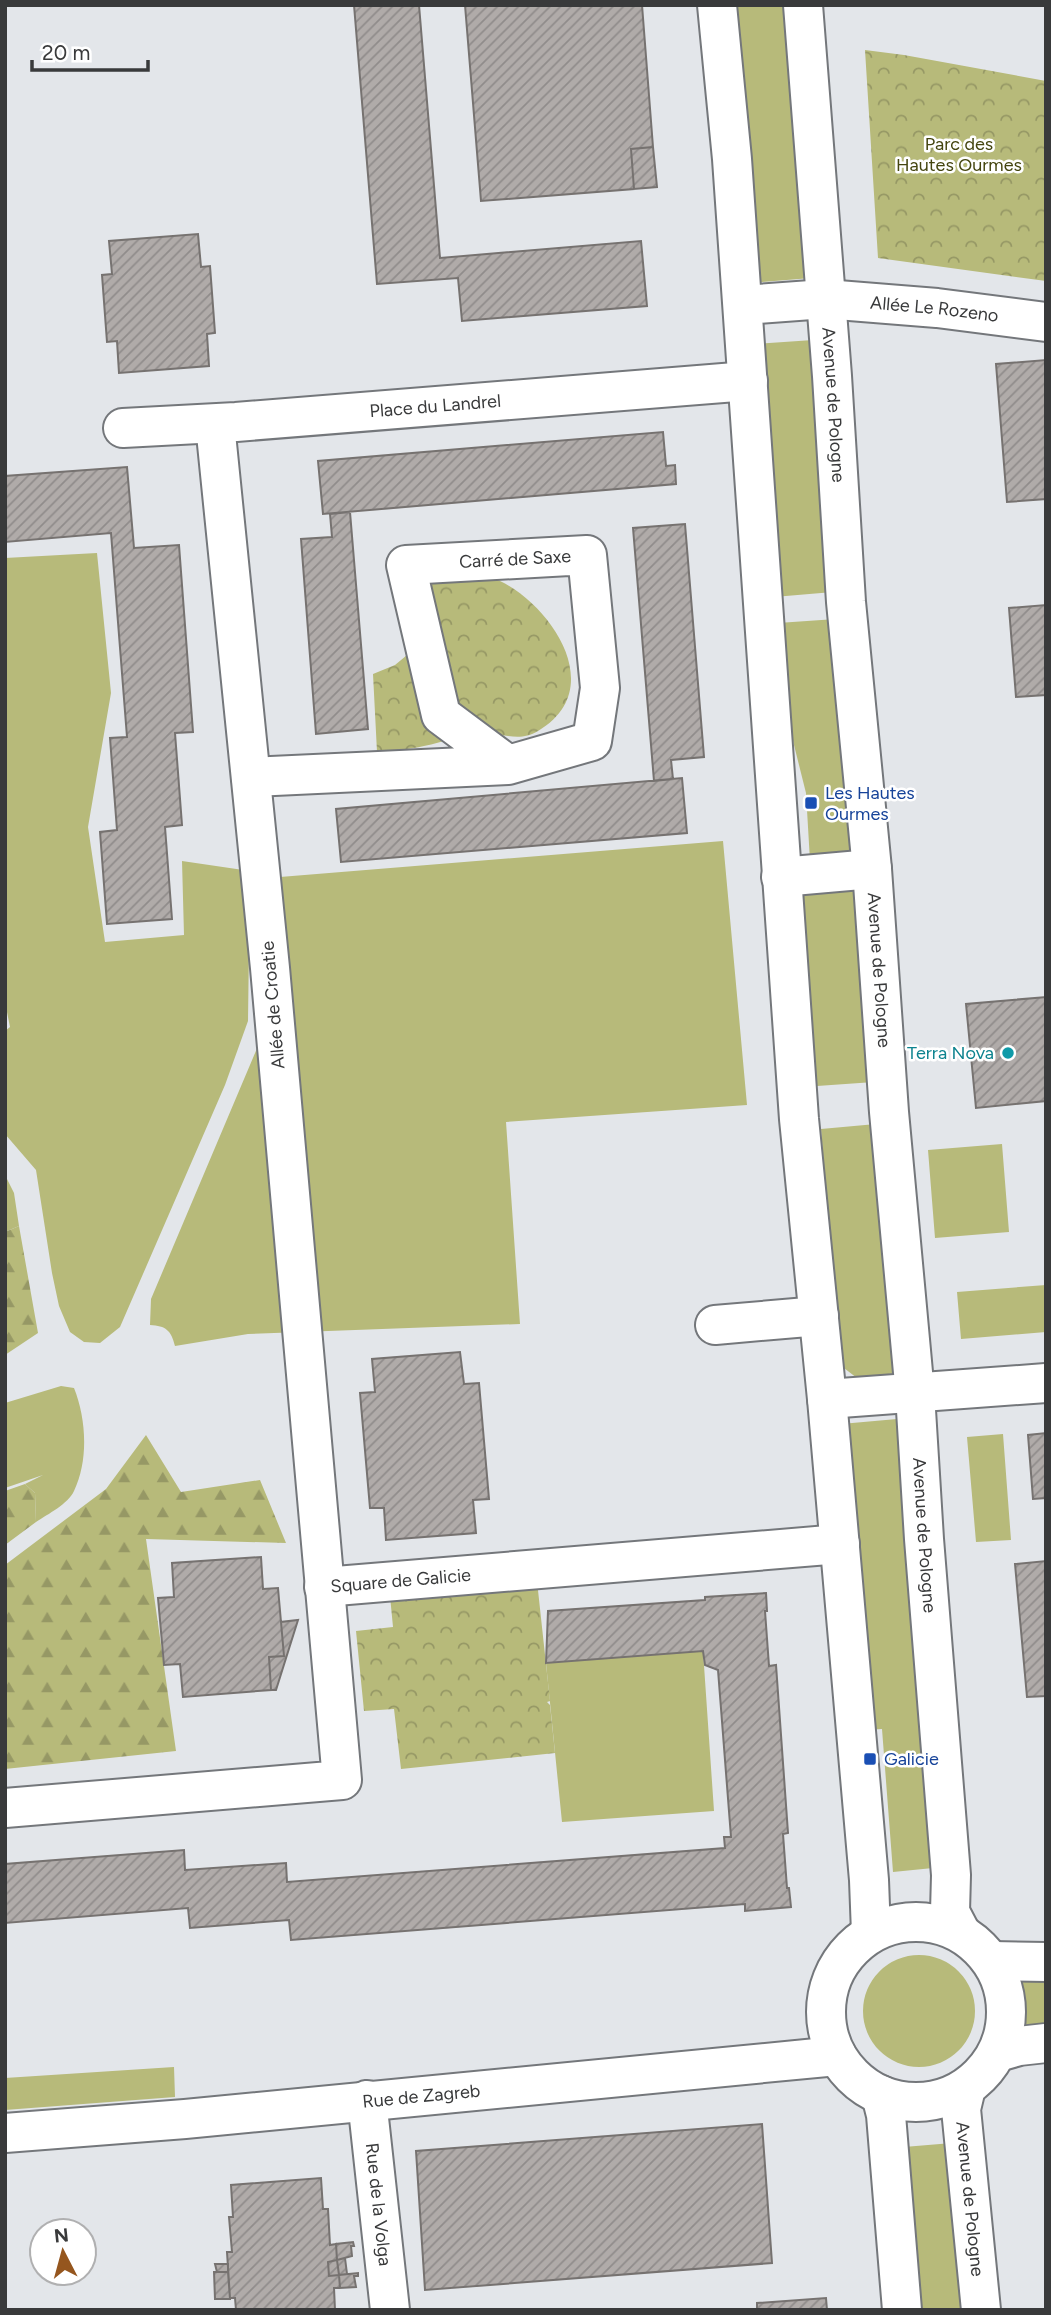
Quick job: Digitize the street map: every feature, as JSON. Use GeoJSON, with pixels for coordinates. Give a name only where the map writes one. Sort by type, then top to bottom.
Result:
{"type":"FeatureCollection","features":[{"type":"Feature","properties":{"kind":"street"},"geometry":{"type":"LineString","coordinates":[[717,5],[743,305],[799,1119],[840,1544],[871,1933]]}},
{"type":"Feature","properties":{"kind":"street","name":"Avenue de Pologne"},"geometry":{"type":"LineString","coordinates":[[803,5],[846,603],[872,869],[889,1112],[915,1394],[951,1875],[950,1912],[961,1933]]}},
{"type":"Feature","properties":{"kind":"street","name":"Allée Le Rozeno"},"geometry":{"type":"LineString","coordinates":[[743,305],[825,299],[937,308],[1046,322]]}},
{"type":"Feature","properties":{"kind":"street","name":"Place du Landrel"},"geometry":{"type":"LineString","coordinates":[[123,428],[215,424],[748,382]]}},
{"type":"Feature","properties":{"kind":"street","name":"Allée de Croatie"},"geometry":{"type":"LineString","coordinates":[[215,424],[270,968],[324,1587]]}},
{"type":"Feature","properties":{"kind":"street","name":"Carré de Saxe"},"geometry":{"type":"LineString","coordinates":[[251,776],[508,765],[592,741],[600,688],[587,555],[406,565],[441,715],[508,765]]}},
{"type":"Feature","properties":{"kind":"street"},"geometry":{"type":"LineString","coordinates":[[781,877],[872,869]]}},
{"type":"Feature","properties":{"kind":"street"},"geometry":{"type":"LineString","coordinates":[[715,1325],[819,1316]]}},
{"type":"Feature","properties":{"kind":"street"},"geometry":{"type":"LineString","coordinates":[[827,1399],[1046,1383]]}},
{"type":"Feature","properties":{"kind":"street","name":"Square de Galicie"},"geometry":{"type":"LineString","coordinates":[[5,1808],[342,1780],[324,1587],[840,1544]]}},
{"type":"Feature","properties":{"kind":"street"},"geometry":{"type":"LineString","coordinates":[[916,1921],[939,1924],[961,1933],[978,1945],[992,1961],[1002,1982],[1007,2006],[1006,2029],[998,2052],[984,2072],[965,2088],[946,2098],[902,2102],[864,2087],[837,2056],[829,2038],[825,2015],[827,1993],[835,1971],[850,1949],[871,1933],[893,1924],[916,1921]]}},
{"type":"Feature","properties":{"kind":"street"},"geometry":{"type":"LineString","coordinates":[[992,1961],[1046,1962]]}},
{"type":"Feature","properties":{"kind":"street"},"geometry":{"type":"LineString","coordinates":[[998,2052],[1046,2043]]}},
{"type":"Feature","properties":{"kind":"street","name":"Rue de Zagreb"},"geometry":{"type":"LineString","coordinates":[[5,2133],[186,2119],[837,2056]]}},
{"type":"Feature","properties":{"kind":"street","name":"Avenue de Pologne"},"geometry":{"type":"LineString","coordinates":[[965,2088],[961,2109],[981,2310]]}},
{"type":"Feature","properties":{"kind":"street"},"geometry":{"type":"LineString","coordinates":[[881,2095],[886,2115],[902,2310]]}},
{"type":"Feature","properties":{"kind":"street","name":"Rue de la Volga"},"geometry":{"type":"LineString","coordinates":[[367,2101],[390,2310]]}},
{"type":"Feature","properties":{"kind":"green space"},"geometry":{"type":"Polygon","coordinates":[[[729,5],[786,5],[811,278],[751,283],[729,5]]]}},
{"type":"Feature","properties":{"kind":"green space","name":"Parc des Hautes Ourmes"},"geometry":{"type":"Polygon","coordinates":[[[865,50],[1046,81],[1046,281],[878,258],[865,50]]]}},
{"type":"Feature","properties":{"kind":"green space"},"geometry":{"type":"Polygon","coordinates":[[[813,340],[833,592],[774,597],[755,344],[813,340]]]}},
{"type":"Feature","properties":{"kind":"green space"},"geometry":{"type":"Polygon","coordinates":[[[97,553],[111,693],[88,827],[105,942],[184,935],[182,861],[250,871],[248,1021],[225,1085],[120,1327],[100,1343],[84,1342],[70,1332],[59,1306],[52,1273],[36,1170],[5,1134],[5,1031],[10,1027],[5,1002],[5,558],[97,553]]]}},
{"type":"Feature","properties":{"kind":"green space"},"geometry":{"type":"Polygon","coordinates":[[[426,576],[494,579],[520,593],[538,610],[554,629],[565,650],[571,672],[569,694],[559,714],[538,731],[525,736],[479,733],[418,747],[377,752],[373,674],[395,665],[418,646],[426,576]]]}},
{"type":"Feature","properties":{"kind":"green space"},"geometry":{"type":"Polygon","coordinates":[[[836,619],[850,858],[810,861],[806,793],[785,709],[778,623],[836,619]]]}},
{"type":"Feature","properties":{"kind":"green space"},"geometry":{"type":"Polygon","coordinates":[[[723,841],[747,1105],[506,1122],[520,1324],[248,1334],[175,1346],[167,1330],[150,1325],[151,1299],[258,1046],[280,877],[723,841]]]}},
{"type":"Feature","properties":{"kind":"green space"},"geometry":{"type":"Polygon","coordinates":[[[857,889],[874,1082],[817,1086],[800,894],[857,889]]]}},
{"type":"Feature","properties":{"kind":"green space"},"geometry":{"type":"Polygon","coordinates":[[[876,1124],[896,1373],[857,1378],[840,1365],[821,1129],[876,1124]]]}},
{"type":"Feature","properties":{"kind":"green space"},"geometry":{"type":"Polygon","coordinates":[[[1002,1144],[1009,1232],[935,1238],[928,1150],[1002,1144]]]}},
{"type":"Feature","properties":{"kind":"green space"},"geometry":{"type":"Polygon","coordinates":[[[5,1175],[14,1193],[19,1226],[5,1232],[5,1175]]]}},
{"type":"Feature","properties":{"kind":"green space"},"geometry":{"type":"Polygon","coordinates":[[[19,1226],[38,1333],[5,1355],[5,1232],[19,1226]]]}},
{"type":"Feature","properties":{"kind":"green space"},"geometry":{"type":"Polygon","coordinates":[[[1046,1285],[1046,1332],[961,1339],[957,1292],[1046,1285]]]}},
{"type":"Feature","properties":{"kind":"green space"},"geometry":{"type":"Polygon","coordinates":[[[61,1386],[74,1388],[78,1400],[84,1439],[82,1466],[71,1496],[36,1522],[35,1493],[25,1484],[43,1475],[5,1488],[5,1403],[61,1386]]]}},
{"type":"Feature","properties":{"kind":"green space"},"geometry":{"type":"Polygon","coordinates":[[[897,1419],[933,1868],[893,1872],[882,1729],[866,1730],[841,1424],[897,1419]]]}},
{"type":"Feature","properties":{"kind":"green space"},"geometry":{"type":"Polygon","coordinates":[[[1003,1434],[1011,1540],[976,1542],[967,1437],[1003,1434]]]}},
{"type":"Feature","properties":{"kind":"green space"},"geometry":{"type":"Polygon","coordinates":[[[146,1435],[181,1492],[260,1480],[286,1543],[146,1539],[176,1751],[5,1769],[5,1565],[106,1489],[146,1435]]]}},
{"type":"Feature","properties":{"kind":"green space"},"geometry":{"type":"Polygon","coordinates":[[[25,1484],[35,1493],[36,1522],[5,1545],[5,1491],[25,1484]]]}},
{"type":"Feature","properties":{"kind":"green space"},"geometry":{"type":"Polygon","coordinates":[[[537,1581],[550,1701],[547,1702],[550,1705],[555,1753],[401,1769],[394,1709],[364,1711],[356,1631],[393,1627],[390,1596],[537,1581]]]}},
{"type":"Feature","properties":{"kind":"green space"},"geometry":{"type":"Polygon","coordinates":[[[703,1651],[714,1811],[562,1822],[546,1663],[703,1651]]]}},
{"type":"Feature","properties":{"kind":"green space"},"geometry":{"type":"Polygon","coordinates":[[[919,1955],[941,1959],[959,1971],[971,1989],[975,2011],[971,2033],[959,2051],[941,2063],[919,2067],[897,2063],[879,2051],[867,2033],[863,2011],[867,1989],[879,1971],[897,1959],[919,1955]]]}},
{"type":"Feature","properties":{"kind":"green space"},"geometry":{"type":"Polygon","coordinates":[[[1046,1972],[1046,2030],[1022,2032],[1018,1975],[1046,1972]]]}},
{"type":"Feature","properties":{"kind":"green space"},"geometry":{"type":"Polygon","coordinates":[[[174,2067],[175,2097],[5,2110],[5,2078],[174,2067]]]}},
{"type":"Feature","properties":{"kind":"green space"},"geometry":{"type":"Polygon","coordinates":[[[952,2143],[972,2310],[915,2310],[904,2147],[952,2143]]]}},
{"type":"Feature","properties":{"kind":"building"},"geometry":{"type":"Polygon","coordinates":[[[354,5],[419,5],[440,258],[641,241],[647,306],[462,321],[458,278],[377,284],[354,5]]]}},
{"type":"Feature","properties":{"kind":"building"},"geometry":{"type":"Polygon","coordinates":[[[465,5],[642,5],[653,147],[631,149],[634,189],[481,201],[465,5]]]}},
{"type":"Feature","properties":{"kind":"building"},"geometry":{"type":"Polygon","coordinates":[[[653,147],[657,187],[634,189],[631,149],[653,147]]]}},
{"type":"Feature","properties":{"kind":"building"},"geometry":{"type":"Polygon","coordinates":[[[198,234],[201,267],[210,266],[215,333],[207,334],[209,366],[119,373],[117,341],[107,342],[102,275],[112,274],[109,241],[198,234]]]}},
{"type":"Feature","properties":{"kind":"building"},"geometry":{"type":"Polygon","coordinates":[[[1046,360],[1046,499],[1007,502],[996,364],[1046,360]]]}},
{"type":"Feature","properties":{"kind":"building"},"geometry":{"type":"Polygon","coordinates":[[[663,432],[666,466],[675,465],[676,484],[323,514],[318,461],[663,432]]]}},
{"type":"Feature","properties":{"kind":"building"},"geometry":{"type":"Polygon","coordinates":[[[127,467],[134,548],[179,545],[193,732],[175,733],[182,825],[165,827],[172,919],[107,924],[100,832],[117,830],[110,738],[127,737],[111,533],[5,542],[5,476],[127,467]]]}},
{"type":"Feature","properties":{"kind":"building"},"geometry":{"type":"Polygon","coordinates":[[[350,512],[368,729],[316,734],[301,539],[332,537],[330,514],[350,512]]]}},
{"type":"Feature","properties":{"kind":"building"},"geometry":{"type":"Polygon","coordinates":[[[685,524],[704,757],[671,760],[673,779],[654,781],[633,528],[685,524]]]}},
{"type":"Feature","properties":{"kind":"building"},"geometry":{"type":"Polygon","coordinates":[[[1046,605],[1046,695],[1016,697],[1009,608],[1046,605]]]}},
{"type":"Feature","properties":{"kind":"building"},"geometry":{"type":"Polygon","coordinates":[[[682,778],[687,833],[341,862],[336,809],[682,778]]]}},
{"type":"Feature","properties":{"kind":"building","name":"Terra Nova"},"geometry":{"type":"Polygon","coordinates":[[[1046,997],[1046,1101],[976,1108],[966,1004],[1046,997]]]}},
{"type":"Feature","properties":{"kind":"building"},"geometry":{"type":"Polygon","coordinates":[[[460,1352],[464,1384],[479,1383],[489,1499],[473,1500],[476,1533],[386,1540],[384,1508],[370,1508],[360,1393],[375,1392],[372,1359],[460,1352]]]}},
{"type":"Feature","properties":{"kind":"building"},"geometry":{"type":"Polygon","coordinates":[[[1046,1433],[1046,1498],[1033,1499],[1028,1435],[1046,1433]]]}},
{"type":"Feature","properties":{"kind":"building"},"geometry":{"type":"Polygon","coordinates":[[[261,1557],[263,1589],[278,1588],[284,1656],[269,1657],[271,1690],[183,1697],[180,1664],[164,1665],[158,1598],[174,1597],[172,1563],[261,1557]]]}},
{"type":"Feature","properties":{"kind":"building"},"geometry":{"type":"Polygon","coordinates":[[[1046,1561],[1046,1696],[1027,1697],[1015,1564],[1046,1561]]]}},
{"type":"Feature","properties":{"kind":"building"},"geometry":{"type":"Polygon","coordinates":[[[766,1593],[769,1666],[776,1665],[788,1833],[783,1834],[791,1907],[745,1911],[745,1904],[291,1940],[289,1920],[190,1928],[188,1908],[5,1923],[5,1864],[184,1850],[185,1870],[286,1863],[287,1882],[725,1848],[724,1837],[731,1837],[718,1670],[705,1665],[703,1651],[546,1663],[548,1611],[766,1593]]]}},
{"type":"Feature","properties":{"kind":"building"},"geometry":{"type":"Polygon","coordinates":[[[298,1620],[276,1690],[271,1690],[269,1657],[284,1656],[281,1622],[298,1620]]]}},
{"type":"Feature","properties":{"kind":"building"},"geometry":{"type":"Polygon","coordinates":[[[762,2124],[772,2263],[425,2290],[416,2151],[762,2124]]]}},
{"type":"Feature","properties":{"kind":"building"},"geometry":{"type":"Polygon","coordinates":[[[321,2178],[323,2209],[328,2209],[330,2245],[336,2244],[337,2260],[328,2262],[329,2276],[339,2275],[340,2288],[334,2288],[335,2310],[236,2310],[235,2298],[230,2298],[227,2252],[232,2252],[229,2217],[233,2217],[231,2185],[321,2178]]]}},
{"type":"Feature","properties":{"kind":"building"},"geometry":{"type":"Polygon","coordinates":[[[353,2242],[352,2256],[337,2260],[336,2244],[353,2242]]]}},
{"type":"Feature","properties":{"kind":"building"},"geometry":{"type":"Polygon","coordinates":[[[345,2258],[347,2274],[339,2275],[337,2260],[345,2258]]]}},
{"type":"Feature","properties":{"kind":"building"},"geometry":{"type":"Polygon","coordinates":[[[337,2260],[339,2275],[329,2276],[328,2262],[337,2260]]]}},
{"type":"Feature","properties":{"kind":"building"},"geometry":{"type":"Polygon","coordinates":[[[215,2264],[228,2264],[228,2272],[217,2272],[215,2264]]]}},
{"type":"Feature","properties":{"kind":"building"},"geometry":{"type":"Polygon","coordinates":[[[214,2272],[228,2272],[230,2299],[215,2299],[214,2272]]]}},
{"type":"Feature","properties":{"kind":"building"},"geometry":{"type":"Polygon","coordinates":[[[358,2273],[358,2276],[354,2276],[356,2287],[340,2288],[339,2275],[358,2273]]]}},
{"type":"Feature","properties":{"kind":"building"},"geometry":{"type":"Polygon","coordinates":[[[826,2298],[827,2310],[757,2310],[757,2303],[826,2298]]]}},
{"type":"Feature","properties":{"kind":"place","name":"Les Hautes Ourmes"},"geometry":{"type":"Point","coordinates":[811,803]}},
{"type":"Feature","properties":{"kind":"place","name":"Terra Nova"},"geometry":{"type":"Point","coordinates":[1008,1053]}},
{"type":"Feature","properties":{"kind":"place","name":"Galicie"},"geometry":{"type":"Point","coordinates":[870,1759]}}]}
